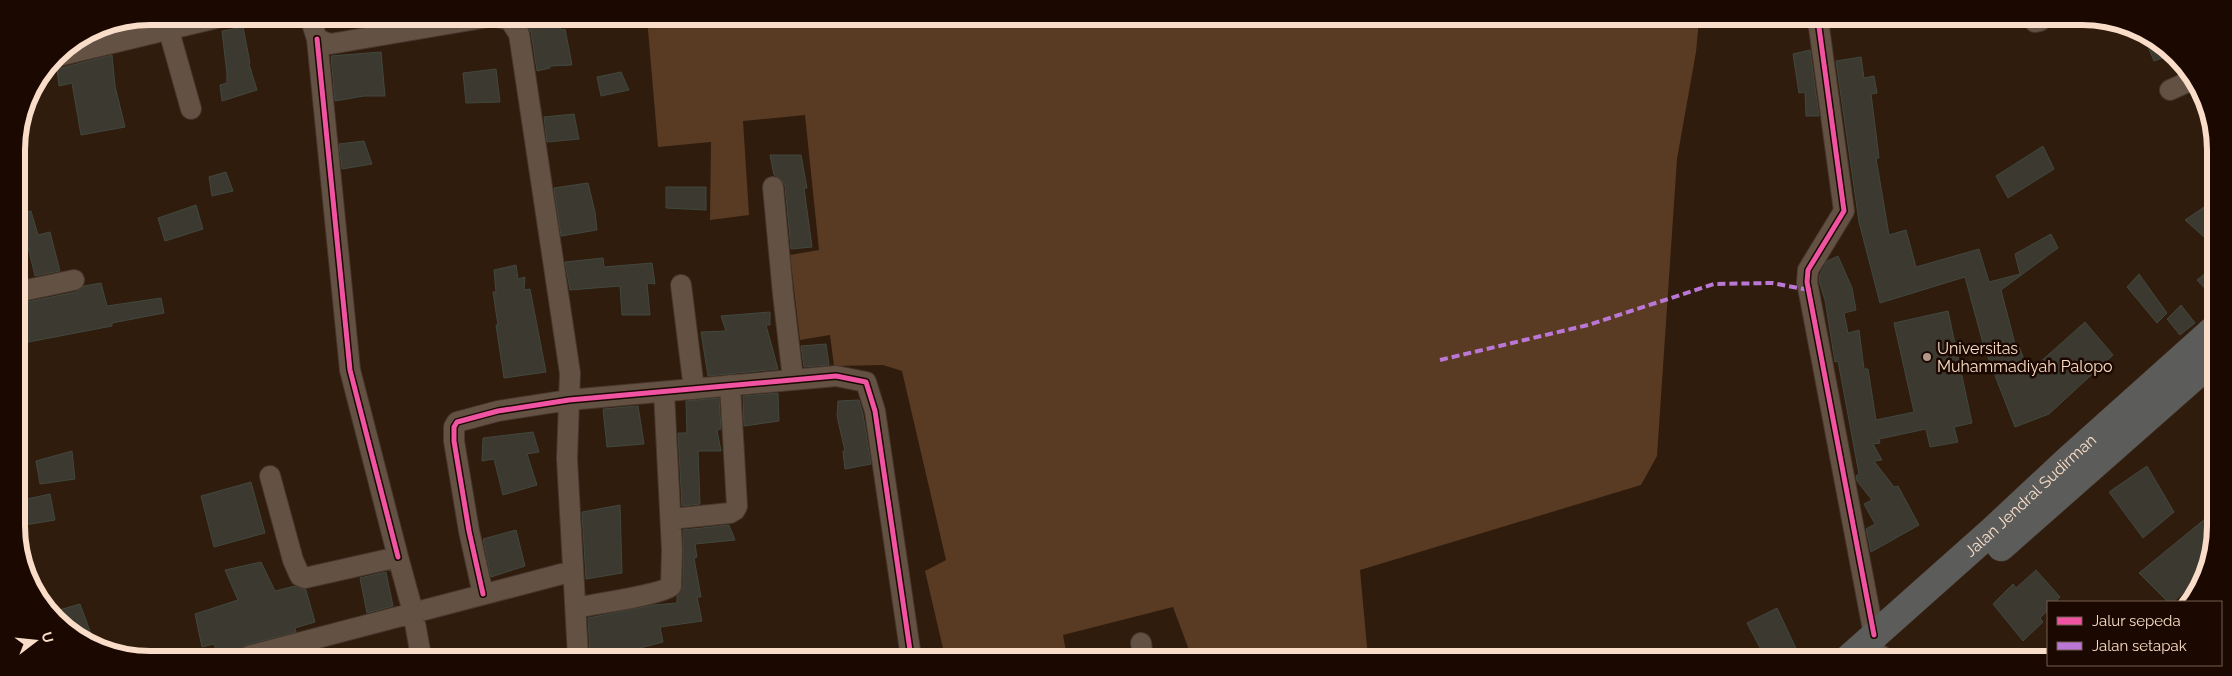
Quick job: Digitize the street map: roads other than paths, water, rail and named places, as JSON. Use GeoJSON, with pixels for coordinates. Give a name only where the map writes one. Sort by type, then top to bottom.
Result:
{"type":"FeatureCollection","features":[{"type":"Feature","properties":{"kind":"highway","name":"Jalan Jendral Sudirman"},"geometry":{"type":"LineString","coordinates":[[1880,651],[2207,336]]}},
{"type":"Feature","properties":{"kind":"highway","name":"Jalan Jendral Sudirman"},"geometry":{"type":"LineString","coordinates":[[1880,651],[2207,365]]}},
{"type":"Feature","properties":{"kind":"street"},"geometry":{"type":"LineString","coordinates":[[72,53],[191,25]]}},
{"type":"Feature","properties":{"kind":"street"},"geometry":{"type":"LineString","coordinates":[[313,25],[317,39],[350,370],[413,612],[420,651]]}},
{"type":"Feature","properties":{"kind":"street"},"geometry":{"type":"LineString","coordinates":[[317,39],[325,43],[337,44],[444,25]]}},
{"type":"Feature","properties":{"kind":"street"},"geometry":{"type":"LineString","coordinates":[[515,25],[519,34],[526,74],[537,165],[548,223],[570,372],[567,459],[578,651]]}},
{"type":"Feature","properties":{"kind":"street"},"geometry":{"type":"LineString","coordinates":[[1819,25],[1844,211],[1808,270],[1807,282],[1879,651]]}},
{"type":"Feature","properties":{"kind":"street"},"geometry":{"type":"LineString","coordinates":[[169,31],[192,109]]}},
{"type":"Feature","properties":{"kind":"street"},"geometry":{"type":"LineString","coordinates":[[2170,90],[2187,83]]}},
{"type":"Feature","properties":{"kind":"street"},"geometry":{"type":"LineString","coordinates":[[774,188],[783,294],[793,379]]}},
{"type":"Feature","properties":{"kind":"street"},"geometry":{"type":"LineString","coordinates":[[25,290],[74,280]]}},
{"type":"Feature","properties":{"kind":"street"},"geometry":{"type":"LineString","coordinates":[[681,284],[694,389]]}},
{"type":"Feature","properties":{"kind":"street"},"geometry":{"type":"LineString","coordinates":[[483,594],[469,531],[454,441],[454,427],[461,419],[498,410],[569,400],[836,376],[866,382],[875,411],[910,651]]}},
{"type":"Feature","properties":{"kind":"street"},"geometry":{"type":"LineString","coordinates":[[671,519],[730,513],[737,506],[730,385]]}},
{"type":"Feature","properties":{"kind":"street"},"geometry":{"type":"LineString","coordinates":[[576,608],[650,594],[670,588],[672,583],[671,519],[664,392]]}},
{"type":"Feature","properties":{"kind":"street"},"geometry":{"type":"LineString","coordinates":[[270,476],[293,560],[300,576],[305,578],[398,557]]}},
{"type":"Feature","properties":{"kind":"street"},"geometry":{"type":"LineString","coordinates":[[268,651],[573,571]]}},
{"type":"Feature","properties":{"kind":"place","name":"Universitas Muhammadiyah Palopo"},"geometry":{"type":"Point","coordinates":[1927,357]}}]}
